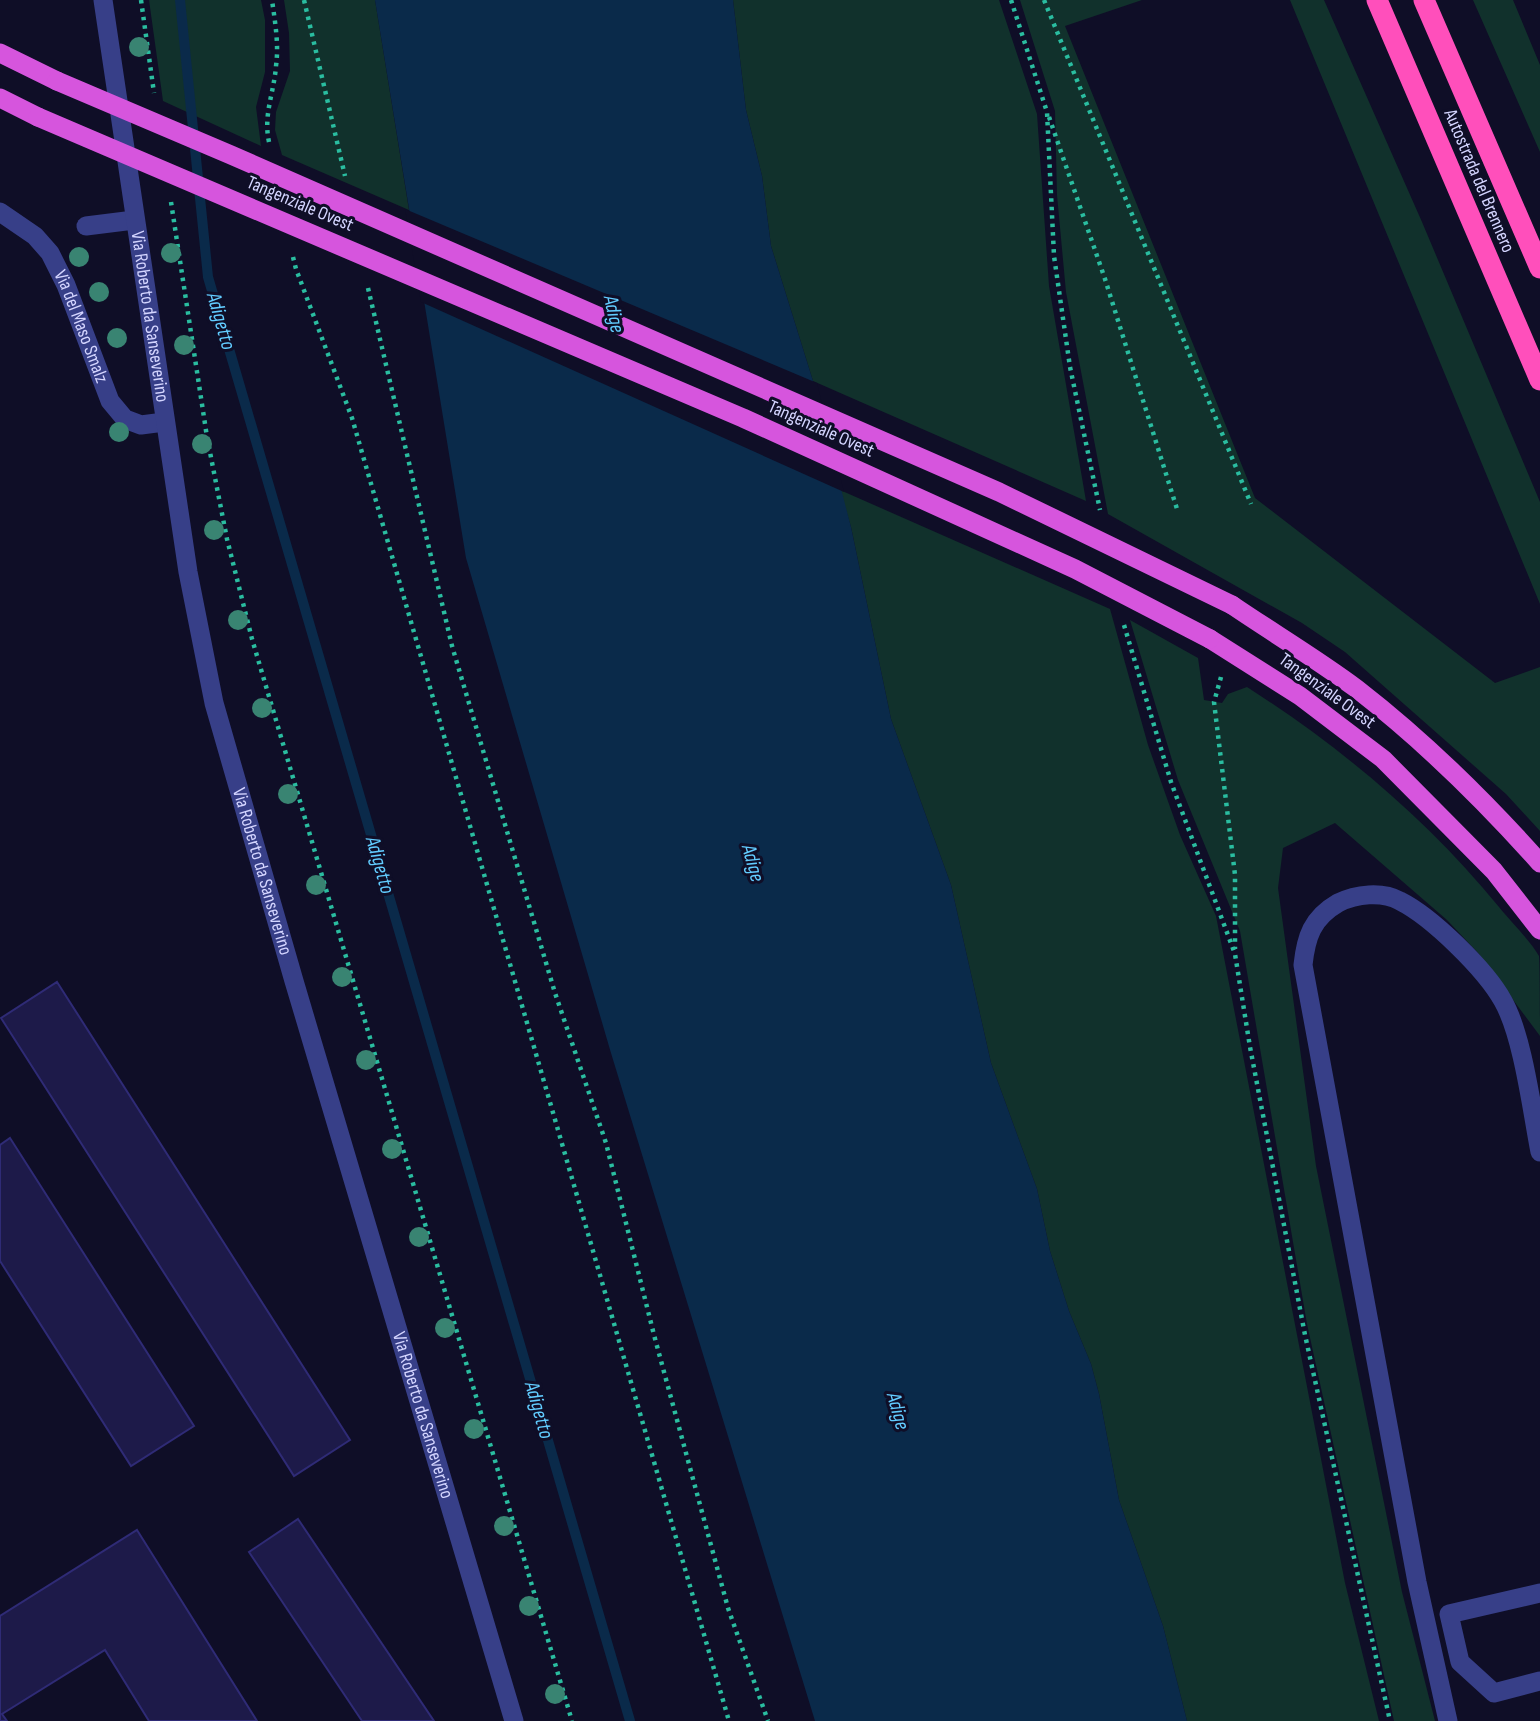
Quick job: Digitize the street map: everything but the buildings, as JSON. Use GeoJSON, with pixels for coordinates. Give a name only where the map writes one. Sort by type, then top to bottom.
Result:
{"type":"FeatureCollection","features":[{"type":"Feature","properties":{"kind":"highway","name":"Autostrada del Brennero"},"geometry":{"type":"LineString","coordinates":[[1377,0],[1540,380]]}},
{"type":"Feature","properties":{"kind":"highway","name":"Autostrada del Brennero"},"geometry":{"type":"LineString","coordinates":[[1424,0],[1540,268]]}},
{"type":"Feature","properties":{"kind":"highway","name":"Tangenziale Ovest"},"geometry":{"type":"LineString","coordinates":[[0,53],[57,81],[999,492],[1232,605],[1356,689],[1435,754],[1501,818],[1540,863]]}},
{"type":"Feature","properties":{"kind":"highway","name":"Tangenziale Ovest"},"geometry":{"type":"LineString","coordinates":[[0,98],[38,117],[743,418],[1075,569],[1210,639],[1300,696],[1383,759],[1494,871],[1540,929]]}},
{"type":"Feature","properties":{"kind":"street","name":"Via Roberto da Sanseverino"},"geometry":{"type":"LineString","coordinates":[[103,0],[164,422],[188,572],[214,703],[293,981],[514,1721]]}},
{"type":"Feature","properties":{"kind":"street","name":"Via del Maso Smalz"},"geometry":{"type":"LineString","coordinates":[[0,212],[35,236],[50,253],[110,401],[125,419],[141,425],[164,422]]}},
{"type":"Feature","properties":{"kind":"street"},"geometry":{"type":"LineString","coordinates":[[86,226],[134,220]]}},
{"type":"Feature","properties":{"kind":"street"},"geometry":{"type":"LineString","coordinates":[[1448,1721],[1414,1568],[1303,965],[1305,943],[1314,923],[1327,909],[1345,900],[1362,896],[1382,895],[1400,901],[1429,922],[1473,961],[1494,987],[1509,1014],[1540,1152]]}},
{"type":"Feature","properties":{"kind":"street"},"geometry":{"type":"LineString","coordinates":[[1449,1614],[1540,1593]]}},
{"type":"Feature","properties":{"kind":"street"},"geometry":{"type":"LineString","coordinates":[[1437,1671],[1449,1614]]}},
{"type":"Feature","properties":{"kind":"street"},"geometry":{"type":"LineString","coordinates":[[1449,1614],[1460,1662],[1494,1693],[1540,1681]]}},
{"type":"Feature","properties":{"kind":"path"},"geometry":{"type":"LineString","coordinates":[[271,152],[266,125],[276,66],[277,42],[272,0]]}},
{"type":"Feature","properties":{"kind":"path"},"geometry":{"type":"LineString","coordinates":[[304,0],[346,181]]}},
{"type":"Feature","properties":{"kind":"path"},"geometry":{"type":"LineString","coordinates":[[1011,0],[1105,279],[1177,509]]}},
{"type":"Feature","properties":{"kind":"path"},"geometry":{"type":"LineString","coordinates":[[1044,0],[1251,504]]}},
{"type":"Feature","properties":{"kind":"path"},"geometry":{"type":"LineString","coordinates":[[1047,112],[1054,256],[1070,367],[1101,512]]}},
{"type":"Feature","properties":{"kind":"path"},"geometry":{"type":"LineString","coordinates":[[293,256],[352,418],[729,1721]]}},
{"type":"Feature","properties":{"kind":"path"},"geometry":{"type":"LineString","coordinates":[[366,276],[452,646],[555,993],[606,1143],[654,1335],[728,1608],[768,1721]]}},
{"type":"Feature","properties":{"kind":"path"},"geometry":{"type":"LineString","coordinates":[[188,316],[207,438],[227,539],[252,639],[572,1721]]}},
{"type":"Feature","properties":{"kind":"path"},"geometry":{"type":"LineString","coordinates":[[1122,617],[1171,782],[1235,954]]}},
{"type":"Feature","properties":{"kind":"path"},"geometry":{"type":"LineString","coordinates":[[1230,650],[1214,702],[1235,875],[1235,954],[1305,1335],[1390,1721]]}},
{"type":"Feature","properties":{"kind":"green space"},"geometry":{"type":"Polygon","coordinates":[[[149,0],[261,0],[265,20],[265,72],[256,107],[261,146],[163,101],[149,0]]]}},
{"type":"Feature","properties":{"kind":"green space"},"geometry":{"type":"Polygon","coordinates":[[[284,0],[375,0],[409,210],[282,155],[275,130],[276,112],[290,71],[289,33],[284,0]]]}},
{"type":"Feature","properties":{"kind":"green space"},"geometry":{"type":"Polygon","coordinates":[[[733,0],[999,0],[1037,114],[1049,286],[1086,501],[813,381],[771,246],[762,176],[746,110],[733,0]]]}},
{"type":"Feature","properties":{"kind":"green space"},"geometry":{"type":"Polygon","coordinates":[[[1020,0],[1142,0],[1065,26],[1255,498],[1495,683],[1540,667],[1540,831],[1506,794],[1345,652],[1302,623],[1108,514],[1066,292],[1057,195],[1055,111],[1020,0]]]}},
{"type":"Feature","properties":{"kind":"green space"},"geometry":{"type":"Polygon","coordinates":[[[1290,0],[1324,0],[1422,222],[1540,502],[1540,604],[1290,0]]]}},
{"type":"Feature","properties":{"kind":"green space"},"geometry":{"type":"Polygon","coordinates":[[[1473,0],[1513,0],[1540,65],[1540,152],[1473,0]]]}},
{"type":"Feature","properties":{"kind":"green space"},"geometry":{"type":"Polygon","coordinates":[[[840,490],[1110,609],[1148,745],[1180,835],[1216,916],[1345,1583],[1379,1721],[1187,1721],[1163,1626],[1119,1500],[1091,1364],[1069,1311],[1050,1251],[1037,1189],[991,1063],[951,885],[891,719],[851,527],[840,490]]]}},
{"type":"Feature","properties":{"kind":"green space"},"geometry":{"type":"Polygon","coordinates":[[[1130,620],[1198,658],[1204,700],[1222,703],[1228,694],[1247,687],[1316,735],[1382,787],[1443,844],[1539,956],[1540,1036],[1479,954],[1447,920],[1335,823],[1283,848],[1278,888],[1316,1166],[1402,1592],[1435,1721],[1394,1721],[1307,1324],[1240,931],[1178,780],[1130,620]]]}},
{"type":"Feature","properties":{"kind":"water","name":"Adige"},"geometry":{"type":"Polygon","coordinates":[[[375,0],[733,0],[746,110],[762,176],[771,246],[813,381],[851,527],[891,719],[951,885],[991,1063],[1037,1189],[1050,1251],[1069,1311],[1091,1364],[1119,1500],[1163,1626],[1187,1721],[815,1721],[611,1053],[466,558],[375,0]]]}},
{"type":"Feature","properties":{"kind":"pier"},"geometry":{"type":"Polygon","coordinates":[[[405,209],[817,383],[844,492],[421,302],[405,209]]]}},
{"type":"Feature","properties":{"kind":"waterway","name":"Adigetto"},"geometry":{"type":"LineString","coordinates":[[180,0],[208,277],[630,1721]]}}]}
